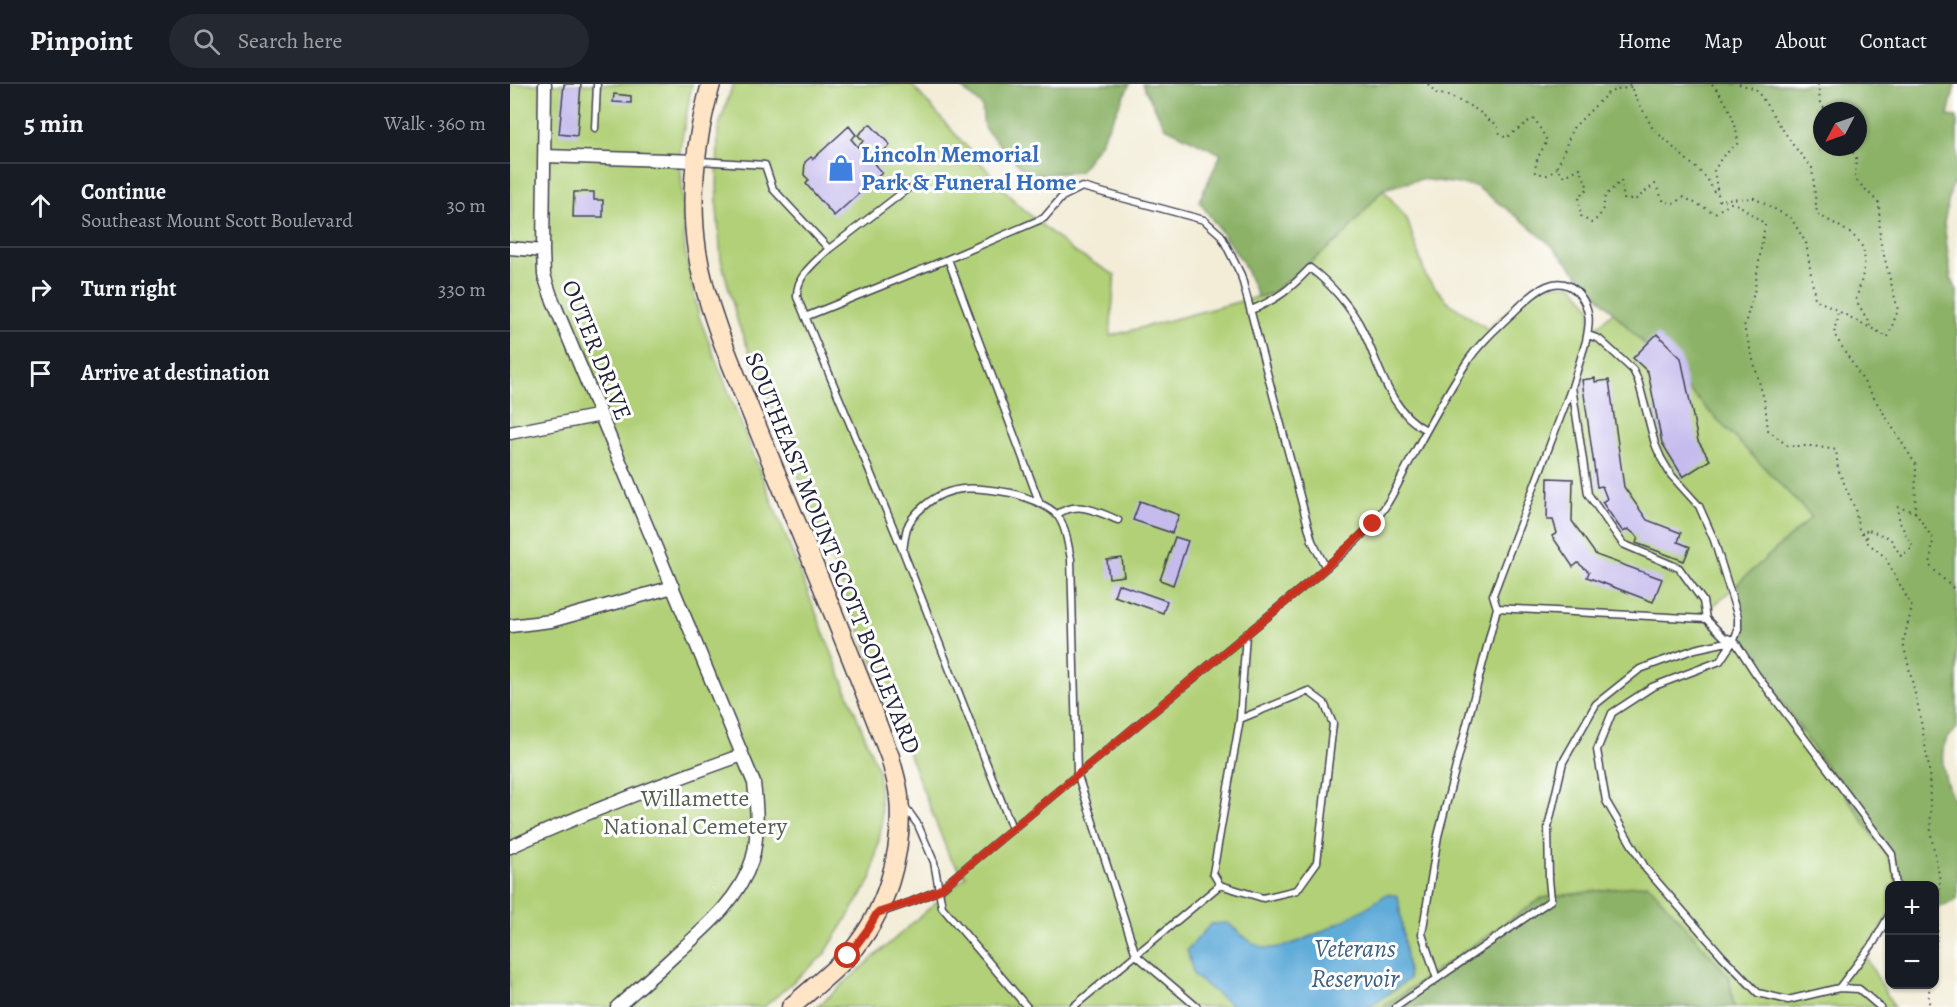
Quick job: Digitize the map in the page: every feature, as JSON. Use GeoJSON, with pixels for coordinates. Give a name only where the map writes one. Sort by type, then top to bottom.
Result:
{"type":"FeatureCollection","features":[{"type":"Feature","properties":{"kind":"main road","name":"SOUTHEAST MOUNT SCOTT BOULEVARD"},"geometry":{"type":"LineString","coordinates":[[711,84],[701,127],[695,188],[697,249],[712,309],[890,757],[899,797],[896,857],[891,878],[877,913],[848,956],[791,1007]]}},
{"type":"Feature","properties":{"kind":"street","name":"OUTER DRIVE"},"geometry":{"type":"LineString","coordinates":[[545,84],[543,251],[544,275],[550,296],[754,783],[757,812],[757,837],[752,860],[744,879],[729,902],[708,925],[616,1007]]}},
{"type":"Feature","properties":{"kind":"street"},"geometry":{"type":"LineString","coordinates":[[545,156],[696,161]]}},
{"type":"Feature","properties":{"kind":"street"},"geometry":{"type":"LineString","coordinates":[[510,248],[543,251]]}},
{"type":"Feature","properties":{"kind":"street"},"geometry":{"type":"LineString","coordinates":[[510,433],[601,415]]}},
{"type":"Feature","properties":{"kind":"street"},"geometry":{"type":"LineString","coordinates":[[510,626],[551,621],[673,587]]}},
{"type":"Feature","properties":{"kind":"street"},"geometry":{"type":"LineString","coordinates":[[510,847],[550,828],[742,754]]}},
{"type":"Feature","properties":{"kind":"lane"},"geometry":{"type":"LineString","coordinates":[[595,128],[597,84]]}},
{"type":"Feature","properties":{"kind":"lane"},"geometry":{"type":"LineString","coordinates":[[696,161],[765,165],[773,189],[829,249]]}},
{"type":"Feature","properties":{"kind":"lane"},"geometry":{"type":"LineString","coordinates":[[805,317],[1044,218],[1062,197],[1082,187],[1204,220],[1221,235],[1241,275],[1312,541],[1326,568]]}},
{"type":"Feature","properties":{"kind":"lane"},"geometry":{"type":"LineString","coordinates":[[907,189],[829,249],[806,270],[796,288],[797,297],[903,551],[1012,828]]}},
{"type":"Feature","properties":{"kind":"lane"},"geometry":{"type":"LineString","coordinates":[[948,259],[1040,504]]}},
{"type":"Feature","properties":{"kind":"lane"},"geometry":{"type":"LineString","coordinates":[[1251,310],[1269,303],[1289,290],[1310,268],[1327,281],[1362,329],[1386,386],[1401,410],[1426,430]]}},
{"type":"Feature","properties":{"kind":"lane"},"geometry":{"type":"LineString","coordinates":[[877,913],[939,890],[1326,568],[1373,524],[1386,506],[1426,430],[1467,363],[1487,338],[1537,291],[1549,284],[1558,283],[1574,288],[1584,300],[1589,315],[1588,335],[1572,387],[1493,595],[1497,608],[1436,847],[1422,933],[1437,979]]}},
{"type":"Feature","properties":{"kind":"lane"},"geometry":{"type":"LineString","coordinates":[[1588,335],[1599,339],[1633,370],[1638,380],[1655,444],[1671,475],[1699,506],[1714,540],[1738,617],[1738,630],[1734,640],[1720,661],[1652,687],[1612,713],[1597,750],[1606,801],[1646,869],[1723,957],[1758,993],[1788,1000],[1839,988],[1859,989],[1880,1007]]}},
{"type":"Feature","properties":{"kind":"lane"},"geometry":{"type":"LineString","coordinates":[[1572,387],[1588,494],[1623,544],[1680,568],[1703,601],[1706,619],[1724,637],[1734,640],[1756,674],[1892,854],[1895,881]]}},
{"type":"Feature","properties":{"kind":"lane"},"geometry":{"type":"LineString","coordinates":[[903,551],[907,528],[915,515],[932,499],[952,489],[985,488],[1017,495],[1040,504],[1056,515],[1065,535],[1071,559],[1077,773],[1136,955],[1197,1007]]}},
{"type":"Feature","properties":{"kind":"lane"},"geometry":{"type":"LineString","coordinates":[[1056,515],[1067,507],[1078,507],[1094,510],[1118,520]]}},
{"type":"Feature","properties":{"kind":"lane"},"geometry":{"type":"LineString","coordinates":[[1497,608],[1706,619]]}},
{"type":"Feature","properties":{"kind":"lane"},"geometry":{"type":"LineString","coordinates":[[1240,719],[1308,691],[1324,703],[1333,724],[1317,862],[1297,890],[1263,898],[1220,885],[1213,873],[1240,719],[1246,634]]}},
{"type":"Feature","properties":{"kind":"lane"},"geometry":{"type":"LineString","coordinates":[[1396,1007],[1551,900],[1548,827],[1563,762],[1596,704],[1640,669],[1695,650],[1734,640]]}},
{"type":"Feature","properties":{"kind":"lane"},"geometry":{"type":"LineString","coordinates":[[899,797],[918,825],[934,862],[942,907],[1027,1007]]}},
{"type":"Feature","properties":{"kind":"lane"},"geometry":{"type":"LineString","coordinates":[[1073,1007],[1220,885]]}},
{"type":"Feature","properties":{"kind":"lane"},"geometry":{"type":"LineString","coordinates":[[1839,988],[1874,942],[1885,923]]}},
{"type":"Feature","properties":{"kind":"lane"},"geometry":{"type":"LineString","coordinates":[[1784,1007],[1788,1000]]}},
{"type":"Feature","properties":{"kind":"path"},"geometry":{"type":"LineString","coordinates":[[1428,84],[1437,94],[1443,93],[1478,111],[1490,122],[1497,124],[1500,134],[1506,138],[1528,121],[1535,119],[1547,141],[1537,158],[1536,173],[1547,175],[1557,168],[1573,128],[1609,92],[1630,86],[1653,129],[1707,178],[1719,200]]}},
{"type":"Feature","properties":{"kind":"path"},"geometry":{"type":"LineString","coordinates":[[1712,84],[1724,98],[1737,128],[1738,142],[1722,157],[1714,171],[1719,200]]}},
{"type":"Feature","properties":{"kind":"path"},"geometry":{"type":"LineString","coordinates":[[1739,84],[1756,89],[1793,145],[1812,168],[1817,214],[1848,231],[1860,241],[1865,254],[1863,274],[1856,300],[1872,328]]}},
{"type":"Feature","properties":{"kind":"path"},"geometry":{"type":"LineString","coordinates":[[1818,84],[1820,102]]}},
{"type":"Feature","properties":{"kind":"path"},"geometry":{"type":"LineString","coordinates":[[1719,200],[1754,198],[1791,218],[1806,243],[1815,298],[1888,337],[1899,310],[1880,240],[1879,203],[1855,179],[1855,156]]}},
{"type":"Feature","properties":{"kind":"path"},"geometry":{"type":"LineString","coordinates":[[1557,168],[1565,176],[1581,168],[1588,188],[1579,197],[1581,216],[1591,223],[1603,212],[1605,196],[1621,181],[1624,199],[1636,199],[1655,184],[1664,202],[1676,203],[1683,197],[1715,213],[1730,202]]}},
{"type":"Feature","properties":{"kind":"path"},"geometry":{"type":"LineString","coordinates":[[1719,200],[1739,205],[1765,224],[1754,293],[1744,327],[1766,403],[1768,430],[1788,446],[1813,446],[1836,450],[1838,469],[1856,509],[1859,529],[1868,543],[1885,557],[1912,607],[1903,644],[1919,710],[1929,768],[1931,835],[1940,880],[1936,935]]}},
{"type":"Feature","properties":{"kind":"path"},"geometry":{"type":"LineString","coordinates":[[1838,311],[1834,334],[1916,465],[1915,512],[1933,539],[1930,566],[1957,592]]}},
{"type":"Feature","properties":{"kind":"path"},"geometry":{"type":"LineString","coordinates":[[1868,543],[1866,529],[1890,538],[1901,556],[1913,547],[1900,523],[1897,507],[1915,512]]}},
{"type":"Feature","properties":{"kind":"path"},"geometry":{"type":"LineString","coordinates":[[1929,989],[1930,1007]]}},
{"type":"Feature","properties":{"kind":"green space","name":"Willamette National Cemetery"},"geometry":{"type":"Polygon","coordinates":[[[510,84],[692,84],[680,149],[685,251],[699,317],[878,770],[882,824],[871,880],[824,955],[764,1007],[510,1007],[510,84]]]}},
{"type":"Feature","properties":{"kind":"green space"},"geometry":{"type":"Polygon","coordinates":[[[733,84],[911,84],[1018,205],[1074,252],[1115,275],[1110,336],[1272,293],[1343,236],[1383,189],[1407,219],[1426,277],[1449,303],[1488,329],[1537,284],[1573,285],[1591,308],[1588,335],[1613,312],[1812,517],[1709,610],[1733,644],[1741,642],[1895,867],[1896,881],[1885,881],[1885,922],[1867,959],[1894,1007],[1734,1007],[1729,976],[1542,898],[1383,1007],[817,1007],[966,876],[950,858],[738,323],[721,259],[717,208],[718,129],[733,84]]]}},
{"type":"Feature","properties":{"kind":"green space"},"geometry":{"type":"Polygon","coordinates":[[[957,84],[1130,84],[1100,143],[1079,172],[1028,175],[984,128],[982,106],[957,84]]]}},
{"type":"Feature","properties":{"kind":"green space"},"geometry":{"type":"Polygon","coordinates":[[[1142,84],[1955,84],[1948,116],[1957,117],[1957,184],[1952,184],[1944,223],[1951,278],[1957,291],[1957,728],[1944,746],[1943,763],[1946,782],[1957,804],[1957,900],[1939,907],[1939,881],[1896,881],[1895,867],[1741,642],[1738,583],[1812,517],[1551,245],[1475,186],[1421,179],[1383,189],[1343,236],[1272,293],[1258,297],[1242,261],[1199,201],[1221,154],[1165,127],[1142,84]]]}},
{"type":"Feature","properties":{"kind":"green space"},"geometry":{"type":"Polygon","coordinates":[[[1648,884],[1729,976],[1734,1007],[1383,1007],[1542,898],[1648,884]]]}},
{"type":"Feature","properties":{"kind":"water","name":"Veterans Reservoir"},"geometry":{"type":"Polygon","coordinates":[[[1387,894],[1398,896],[1409,979],[1369,1007],[1234,1007],[1194,976],[1187,950],[1211,924],[1228,923],[1256,945],[1266,948],[1278,947],[1310,937],[1387,894]]]}},
{"type":"Feature","properties":{"kind":"building"},"geometry":{"type":"Polygon","coordinates":[[[564,84],[581,84],[577,136],[559,134],[564,84]]]}},
{"type":"Feature","properties":{"kind":"building"},"geometry":{"type":"Polygon","coordinates":[[[614,94],[631,96],[631,103],[613,102],[614,94]]]}},
{"type":"Feature","properties":{"kind":"building","name":"Lincoln Memorial Park & Funeral Home"},"geometry":{"type":"Polygon","coordinates":[[[870,124],[890,145],[877,157],[874,153],[869,158],[882,173],[834,216],[806,184],[809,180],[804,175],[805,162],[811,157],[813,159],[849,126],[856,135],[851,139],[858,147],[863,141],[858,135],[870,124]]]}},
{"type":"Feature","properties":{"kind":"building"},"geometry":{"type":"Polygon","coordinates":[[[574,192],[594,192],[594,200],[603,200],[603,217],[573,217],[574,192]]]}},
{"type":"Feature","properties":{"kind":"building"},"geometry":{"type":"Polygon","coordinates":[[[1657,334],[1681,358],[1698,441],[1710,460],[1683,477],[1662,443],[1648,372],[1633,358],[1657,334]]]}},
{"type":"Feature","properties":{"kind":"building"},"geometry":{"type":"Polygon","coordinates":[[[1595,378],[1595,382],[1609,380],[1624,487],[1647,520],[1681,533],[1678,542],[1690,547],[1684,561],[1636,543],[1638,537],[1628,529],[1623,532],[1602,502],[1607,499],[1602,486],[1597,487],[1582,380],[1595,378]]]}},
{"type":"Feature","properties":{"kind":"building"},"geometry":{"type":"Polygon","coordinates":[[[1548,478],[1573,479],[1572,521],[1596,555],[1662,579],[1653,602],[1587,577],[1589,572],[1578,563],[1573,567],[1552,536],[1557,533],[1553,520],[1547,520],[1548,478]]]}},
{"type":"Feature","properties":{"kind":"building"},"geometry":{"type":"Polygon","coordinates":[[[1140,501],[1179,515],[1172,533],[1133,520],[1140,501]]]}},
{"type":"Feature","properties":{"kind":"building"},"geometry":{"type":"Polygon","coordinates":[[[1175,537],[1188,541],[1173,585],[1160,580],[1175,537]]]}},
{"type":"Feature","properties":{"kind":"building"},"geometry":{"type":"Polygon","coordinates":[[[1122,558],[1124,576],[1109,578],[1107,560],[1122,558]]]}},
{"type":"Feature","properties":{"kind":"building"},"geometry":{"type":"Polygon","coordinates":[[[1118,584],[1167,601],[1163,613],[1114,596],[1118,584]]]}},
{"type":"Feature","properties":{"kind":"place","name":"Lincoln Memorial Park & Funeral Home"},"geometry":{"type":"Point","coordinates":[841,168]}},
{"type":"Feature","properties":{"kind":"route"},"geometry":{"type":"LineString","coordinates":[[848,956],[877,913],[939,890],[1314,578],[1373,524]]}}]}
